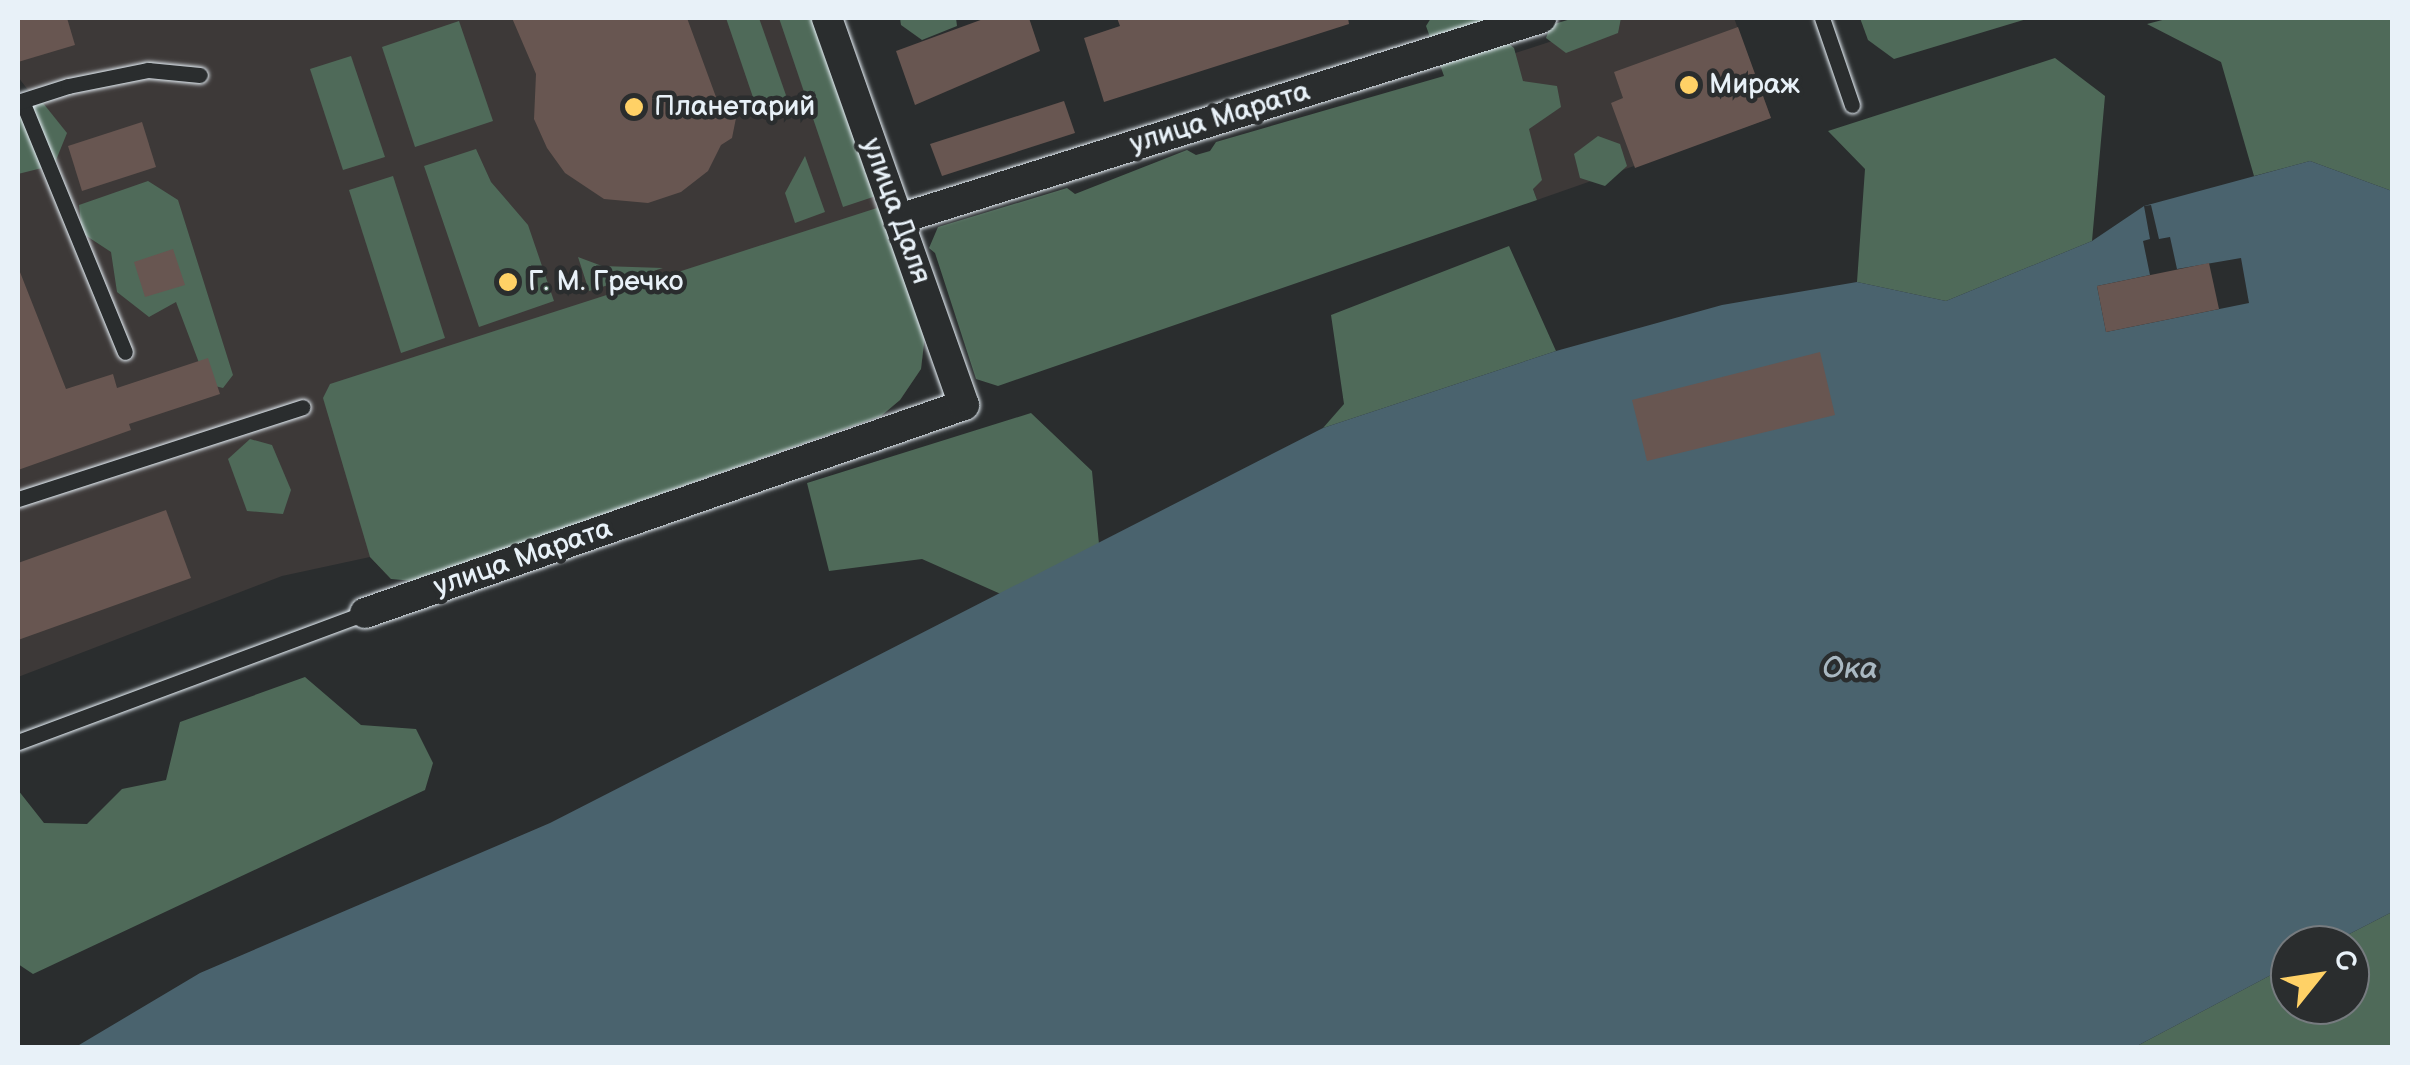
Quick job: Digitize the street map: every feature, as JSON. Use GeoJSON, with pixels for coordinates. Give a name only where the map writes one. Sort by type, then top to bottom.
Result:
{"type":"FeatureCollection","features":[{"type":"Feature","properties":{"kind":"street","name":"улица Даля"},"geometry":{"type":"LineString","coordinates":[[827,18],[964,405]]}},
{"type":"Feature","properties":{"kind":"street","name":"улица Марата"},"geometry":{"type":"LineString","coordinates":[[899,219],[1541,18]]}},
{"type":"Feature","properties":{"kind":"street","name":"улица Марата"},"geometry":{"type":"LineString","coordinates":[[365,613],[964,405]]}},
{"type":"Feature","properties":{"kind":"lane"},"geometry":{"type":"LineString","coordinates":[[1822,18],[1852,105]]}},
{"type":"Feature","properties":{"kind":"lane"},"geometry":{"type":"LineString","coordinates":[[124,352],[20,101],[68,86],[148,70],[200,75]]}},
{"type":"Feature","properties":{"kind":"lane"},"geometry":{"type":"LineString","coordinates":[[18,499],[302,408]]}},
{"type":"Feature","properties":{"kind":"lane"},"geometry":{"type":"LineString","coordinates":[[18,742],[365,613]]}},
{"type":"Feature","properties":{"kind":"shaded area"},"geometry":{"type":"Polygon","coordinates":[[[18,18],[813,18],[925,335],[921,369],[900,400],[881,416],[391,579],[370,557],[282,576],[18,677],[18,127],[49,117],[18,77],[18,18]]]}},
{"type":"Feature","properties":{"kind":"shaded area"},"geometry":{"type":"Polygon","coordinates":[[[1623,18],[1734,18],[1771,118],[1537,200],[1488,62],[1623,18]]]}},
{"type":"Feature","properties":{"kind":"green space"},"geometry":{"type":"Polygon","coordinates":[[[726,18],[759,18],[788,101],[758,112],[726,18]]]}},
{"type":"Feature","properties":{"kind":"green space"},"geometry":{"type":"Polygon","coordinates":[[[779,18],[813,18],[876,196],[843,207],[779,18]]]}},
{"type":"Feature","properties":{"kind":"green space"},"geometry":{"type":"Polygon","coordinates":[[[900,18],[956,18],[957,26],[922,40],[901,25],[900,18]]]}},
{"type":"Feature","properties":{"kind":"green space"},"geometry":{"type":"Polygon","coordinates":[[[1431,18],[1486,18],[1487,27],[1514,48],[1523,81],[1557,86],[1561,107],[1529,129],[1542,180],[1533,189],[1537,200],[998,386],[976,379],[935,253],[929,248],[938,227],[1067,188],[1075,194],[1187,150],[1196,155],[1210,151],[1216,142],[1444,76],[1426,26],[1431,18]]]}},
{"type":"Feature","properties":{"kind":"green space"},"geometry":{"type":"Polygon","coordinates":[[[1574,18],[1621,18],[1618,33],[1566,53],[1546,38],[1551,25],[1574,18]]]}},
{"type":"Feature","properties":{"kind":"green space"},"geometry":{"type":"Polygon","coordinates":[[[1860,18],[2030,18],[1894,59],[1868,40],[1860,18]]]}},
{"type":"Feature","properties":{"kind":"green space"},"geometry":{"type":"Polygon","coordinates":[[[2170,18],[2392,18],[2392,191],[2310,161],[2254,176],[2221,62],[2147,24],[2170,18]]]}},
{"type":"Feature","properties":{"kind":"green space"},"geometry":{"type":"Polygon","coordinates":[[[459,21],[493,121],[415,147],[382,47],[459,21]]]}},
{"type":"Feature","properties":{"kind":"green space"},"geometry":{"type":"Polygon","coordinates":[[[351,56],[385,157],[343,170],[310,69],[351,56]]]}},
{"type":"Feature","properties":{"kind":"green space"},"geometry":{"type":"Polygon","coordinates":[[[2055,58],[2105,96],[2092,241],[1946,301],[1857,282],[1865,169],[1828,131],[2055,58]]]}},
{"type":"Feature","properties":{"kind":"green space"},"geometry":{"type":"Polygon","coordinates":[[[43,103],[67,133],[54,165],[18,174],[18,112],[43,103]]]}},
{"type":"Feature","properties":{"kind":"green space"},"geometry":{"type":"Polygon","coordinates":[[[1598,136],[1620,144],[1627,166],[1605,186],[1580,178],[1574,154],[1598,136]]]}},
{"type":"Feature","properties":{"kind":"green space"},"geometry":{"type":"Polygon","coordinates":[[[476,149],[491,182],[528,225],[554,301],[479,327],[424,166],[476,149]]]}},
{"type":"Feature","properties":{"kind":"green space"},"geometry":{"type":"Polygon","coordinates":[[[805,156],[825,212],[795,223],[785,193],[805,156]]]}},
{"type":"Feature","properties":{"kind":"green space"},"geometry":{"type":"Polygon","coordinates":[[[393,176],[445,338],[401,353],[349,190],[393,176]]]}},
{"type":"Feature","properties":{"kind":"green space"},"geometry":{"type":"Polygon","coordinates":[[[148,181],[178,200],[233,375],[223,388],[207,384],[176,302],[149,317],[117,292],[111,252],[82,233],[79,205],[148,181]]]}},
{"type":"Feature","properties":{"kind":"green space"},"geometry":{"type":"Polygon","coordinates":[[[880,207],[925,335],[921,369],[900,400],[881,416],[414,581],[391,579],[370,557],[323,398],[330,384],[880,207]]]}},
{"type":"Feature","properties":{"kind":"green space"},"geometry":{"type":"Polygon","coordinates":[[[1509,246],[1556,351],[1323,428],[1344,404],[1331,315],[1509,246]]]}},
{"type":"Feature","properties":{"kind":"green space"},"geometry":{"type":"Polygon","coordinates":[[[578,257],[602,266],[663,268],[589,291],[578,257]]]}},
{"type":"Feature","properties":{"kind":"green space"},"geometry":{"type":"Polygon","coordinates":[[[1031,413],[1092,471],[1099,544],[1003,595],[922,559],[829,571],[807,483],[1031,413]]]}},
{"type":"Feature","properties":{"kind":"green space"},"geometry":{"type":"Polygon","coordinates":[[[250,439],[272,445],[291,490],[283,514],[247,511],[228,459],[250,439]]]}},
{"type":"Feature","properties":{"kind":"green space"},"geometry":{"type":"Polygon","coordinates":[[[305,677],[361,725],[416,729],[433,763],[425,790],[33,974],[18,964],[18,790],[44,823],[87,824],[122,789],[166,780],[180,722],[305,677]]]}},
{"type":"Feature","properties":{"kind":"green space"},"geometry":{"type":"Polygon","coordinates":[[[2392,912],[2392,1047],[2135,1047],[2270,976],[2270,1025],[2370,1025],[2370,925],[2367,925],[2392,912]]]}},
{"type":"Feature","properties":{"kind":"water","name":"Ока"},"geometry":{"type":"Polygon","coordinates":[[[2310,161],[2392,191],[2392,912],[2367,925],[2270,925],[2270,976],[2135,1047],[74,1048],[200,973],[550,823],[1323,428],[1556,351],[1722,305],[1857,282],[1946,301],[2092,241],[2144,206],[2310,161]]]}},
{"type":"Feature","properties":{"kind":"pier"},"geometry":{"type":"Polygon","coordinates":[[[2151,205],[2159,239],[2170,237],[2177,269],[2241,258],[2249,303],[2106,332],[2097,286],[2150,275],[2143,241],[2150,239],[2144,206],[2151,205]]]}},
{"type":"Feature","properties":{"kind":"building"},"geometry":{"type":"Polygon","coordinates":[[[18,18],[67,18],[75,45],[18,62],[18,18]]]}},
{"type":"Feature","properties":{"kind":"building","name":"Планетарий"},"geometry":{"type":"Polygon","coordinates":[[[512,18],[687,18],[716,97],[728,101],[737,113],[732,138],[721,145],[708,171],[681,192],[648,203],[604,199],[565,173],[547,148],[534,119],[536,74],[512,18]]]}},
{"type":"Feature","properties":{"kind":"building"},"geometry":{"type":"Polygon","coordinates":[[[986,18],[1029,18],[1040,51],[915,105],[896,51],[986,18]]]}},
{"type":"Feature","properties":{"kind":"building"},"geometry":{"type":"Polygon","coordinates":[[[1117,18],[1348,18],[1349,24],[1104,102],[1084,38],[1120,26],[1117,18]]]}},
{"type":"Feature","properties":{"kind":"building","name":"Мираж"},"geometry":{"type":"Polygon","coordinates":[[[1738,27],[1771,118],[1635,168],[1611,103],[1623,98],[1614,72],[1738,27]]]}},
{"type":"Feature","properties":{"kind":"building"},"geometry":{"type":"Polygon","coordinates":[[[1064,101],[1075,133],[942,176],[930,144],[1064,101]]]}},
{"type":"Feature","properties":{"kind":"building"},"geometry":{"type":"Polygon","coordinates":[[[142,122],[156,167],[82,191],[68,146],[142,122]]]}},
{"type":"Feature","properties":{"kind":"building"},"geometry":{"type":"Polygon","coordinates":[[[173,249],[185,285],[145,297],[134,262],[173,249]]]}},
{"type":"Feature","properties":{"kind":"building"},"geometry":{"type":"Polygon","coordinates":[[[2209,263],[2219,309],[2106,332],[2097,286],[2209,263]]]}},
{"type":"Feature","properties":{"kind":"building"},"geometry":{"type":"Polygon","coordinates":[[[18,267],[66,389],[113,374],[117,388],[208,358],[220,394],[129,424],[131,430],[18,470],[18,267]]]}},
{"type":"Feature","properties":{"kind":"building"},"geometry":{"type":"Polygon","coordinates":[[[1820,352],[1835,415],[1647,461],[1632,400],[1820,352]]]}},
{"type":"Feature","properties":{"kind":"building"},"geometry":{"type":"Polygon","coordinates":[[[166,510],[191,578],[18,640],[18,563],[166,510]]]}},
{"type":"Feature","properties":{"kind":"place","name":"Мираж"},"geometry":{"type":"Point","coordinates":[1689,85]}},
{"type":"Feature","properties":{"kind":"place","name":"Планетарий"},"geometry":{"type":"Point","coordinates":[634,107]}},
{"type":"Feature","properties":{"kind":"place","name":"Г. М. Гречко"},"geometry":{"type":"Point","coordinates":[508,282]}}]}
